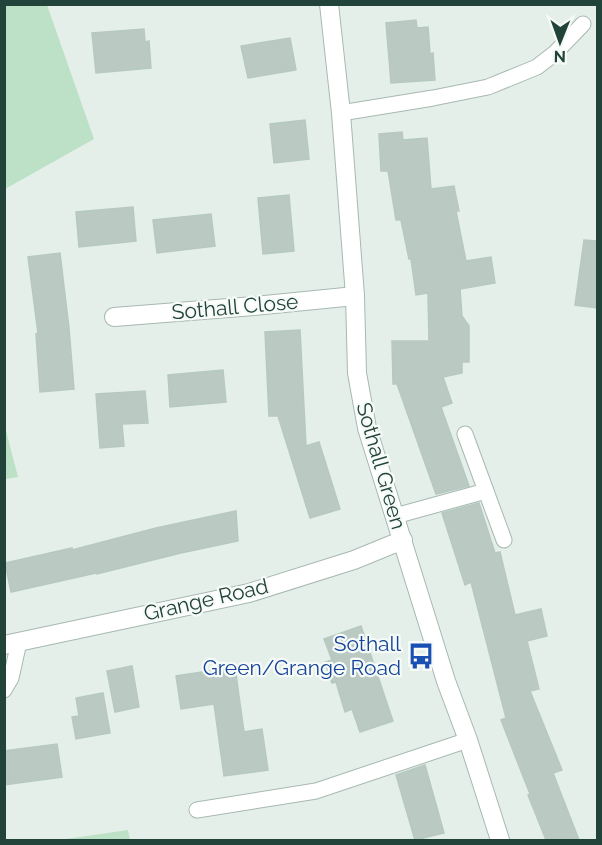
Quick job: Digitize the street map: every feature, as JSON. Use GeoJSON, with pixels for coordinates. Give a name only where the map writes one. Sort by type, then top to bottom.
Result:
{"type":"FeatureCollection","features":[{"type":"Feature","properties":{"kind":"street","name":"Sothall Green"},"geometry":{"type":"LineString","coordinates":[[329,4],[341,113],[355,296],[357,373],[367,428],[446,681],[468,740],[500,840]]}},
{"type":"Feature","properties":{"kind":"street","name":"Sothall Close"},"geometry":{"type":"LineString","coordinates":[[114,317],[355,296]]}},
{"type":"Feature","properties":{"kind":"street","name":"Grange Road"},"geometry":{"type":"LineString","coordinates":[[12,643],[249,593],[354,560],[403,540]]}},
{"type":"Feature","properties":{"kind":"lane"},"geometry":{"type":"LineString","coordinates":[[341,113],[488,87],[537,67],[555,54],[583,24]]}},
{"type":"Feature","properties":{"kind":"lane"},"geometry":{"type":"LineString","coordinates":[[465,434],[504,540]]}},
{"type":"Feature","properties":{"kind":"lane"},"geometry":{"type":"LineString","coordinates":[[395,516],[486,491]]}},
{"type":"Feature","properties":{"kind":"lane"},"geometry":{"type":"LineString","coordinates":[[4,690],[11,678],[12,643]]}},
{"type":"Feature","properties":{"kind":"lane"},"geometry":{"type":"LineString","coordinates":[[197,810],[316,791],[468,740]]}},
{"type":"Feature","properties":{"kind":"green space"},"geometry":{"type":"Polygon","coordinates":[[[5,4],[47,5],[94,139],[5,189],[5,4]]]}},
{"type":"Feature","properties":{"kind":"green space"},"geometry":{"type":"Polygon","coordinates":[[[4,423],[18,477],[5,479],[4,479],[4,423]]]}},
{"type":"Feature","properties":{"kind":"green space"},"geometry":{"type":"Polygon","coordinates":[[[128,830],[130,840],[59,840],[128,830]]]}},
{"type":"Feature","properties":{"kind":"building"},"geometry":{"type":"Polygon","coordinates":[[[416,20],[417,28],[428,27],[435,80],[391,83],[386,23],[416,20]]]}},
{"type":"Feature","properties":{"kind":"building"},"geometry":{"type":"Polygon","coordinates":[[[144,29],[145,42],[149,41],[151,68],[96,73],[92,33],[144,29]]]}},
{"type":"Feature","properties":{"kind":"building"},"geometry":{"type":"Polygon","coordinates":[[[290,38],[296,70],[248,78],[241,46],[290,38]]]}},
{"type":"Feature","properties":{"kind":"building"},"geometry":{"type":"Polygon","coordinates":[[[305,120],[309,159],[274,163],[270,124],[305,120]]]}},
{"type":"Feature","properties":{"kind":"building"},"geometry":{"type":"Polygon","coordinates":[[[402,132],[403,140],[427,138],[431,189],[454,186],[459,211],[456,211],[466,261],[491,257],[495,283],[460,289],[462,316],[469,326],[469,362],[462,362],[462,373],[443,377],[452,403],[441,407],[469,486],[436,494],[397,384],[393,384],[392,341],[429,341],[428,293],[416,295],[411,259],[409,259],[401,220],[396,220],[388,171],[381,171],[379,134],[402,132]]]}},
{"type":"Feature","properties":{"kind":"building"},"geometry":{"type":"Polygon","coordinates":[[[289,195],[294,251],[263,254],[258,198],[289,195]]]}},
{"type":"Feature","properties":{"kind":"building"},"geometry":{"type":"Polygon","coordinates":[[[133,207],[136,241],[79,247],[76,212],[133,207]]]}},
{"type":"Feature","properties":{"kind":"building"},"geometry":{"type":"Polygon","coordinates":[[[211,214],[215,246],[157,253],[153,220],[211,214]]]}},
{"type":"Feature","properties":{"kind":"building"},"geometry":{"type":"Polygon","coordinates":[[[584,240],[597,241],[597,308],[575,305],[584,240]]]}},
{"type":"Feature","properties":{"kind":"building"},"geometry":{"type":"Polygon","coordinates":[[[60,253],[74,389],[40,392],[36,334],[38,333],[28,257],[60,253]]]}},
{"type":"Feature","properties":{"kind":"building"},"geometry":{"type":"Polygon","coordinates":[[[300,330],[306,446],[319,442],[340,509],[310,518],[278,416],[269,416],[265,332],[300,330]]]}},
{"type":"Feature","properties":{"kind":"building"},"geometry":{"type":"Polygon","coordinates":[[[223,370],[226,402],[170,407],[168,375],[223,370]]]}},
{"type":"Feature","properties":{"kind":"building"},"geometry":{"type":"Polygon","coordinates":[[[145,391],[148,423],[122,424],[124,446],[100,448],[96,394],[145,391]]]}},
{"type":"Feature","properties":{"kind":"building"},"geometry":{"type":"Polygon","coordinates":[[[479,503],[495,553],[500,552],[515,615],[541,609],[547,636],[527,641],[539,689],[530,691],[562,770],[553,773],[579,840],[546,840],[501,720],[506,718],[471,582],[465,585],[442,513],[479,503]]]}},
{"type":"Feature","properties":{"kind":"building"},"geometry":{"type":"Polygon","coordinates":[[[236,511],[238,541],[11,592],[5,563],[72,548],[72,550],[156,528],[236,511]]]}},
{"type":"Feature","properties":{"kind":"building"},"geometry":{"type":"Polygon","coordinates":[[[361,626],[393,721],[360,732],[352,709],[345,712],[336,682],[332,683],[325,662],[332,660],[324,639],[361,626]]]}},
{"type":"Feature","properties":{"kind":"building"},"geometry":{"type":"Polygon","coordinates":[[[132,666],[139,707],[115,712],[107,671],[132,666]]]}},
{"type":"Feature","properties":{"kind":"building"},"geometry":{"type":"Polygon","coordinates":[[[235,667],[244,732],[262,729],[268,770],[224,776],[214,704],[181,709],[176,676],[235,667]]]}},
{"type":"Feature","properties":{"kind":"building"},"geometry":{"type":"Polygon","coordinates":[[[103,693],[110,733],[76,739],[72,717],[79,716],[76,698],[103,693]]]}},
{"type":"Feature","properties":{"kind":"building"},"geometry":{"type":"Polygon","coordinates":[[[57,744],[62,777],[4,785],[4,751],[57,744]]]}},
{"type":"Feature","properties":{"kind":"building"},"geometry":{"type":"Polygon","coordinates":[[[425,765],[444,833],[415,840],[396,775],[425,765]]]}},
{"type":"Feature","properties":{"kind":"place","name":"Sothall Green/Grange Road"},"geometry":{"type":"Point","coordinates":[421,656]}}]}
